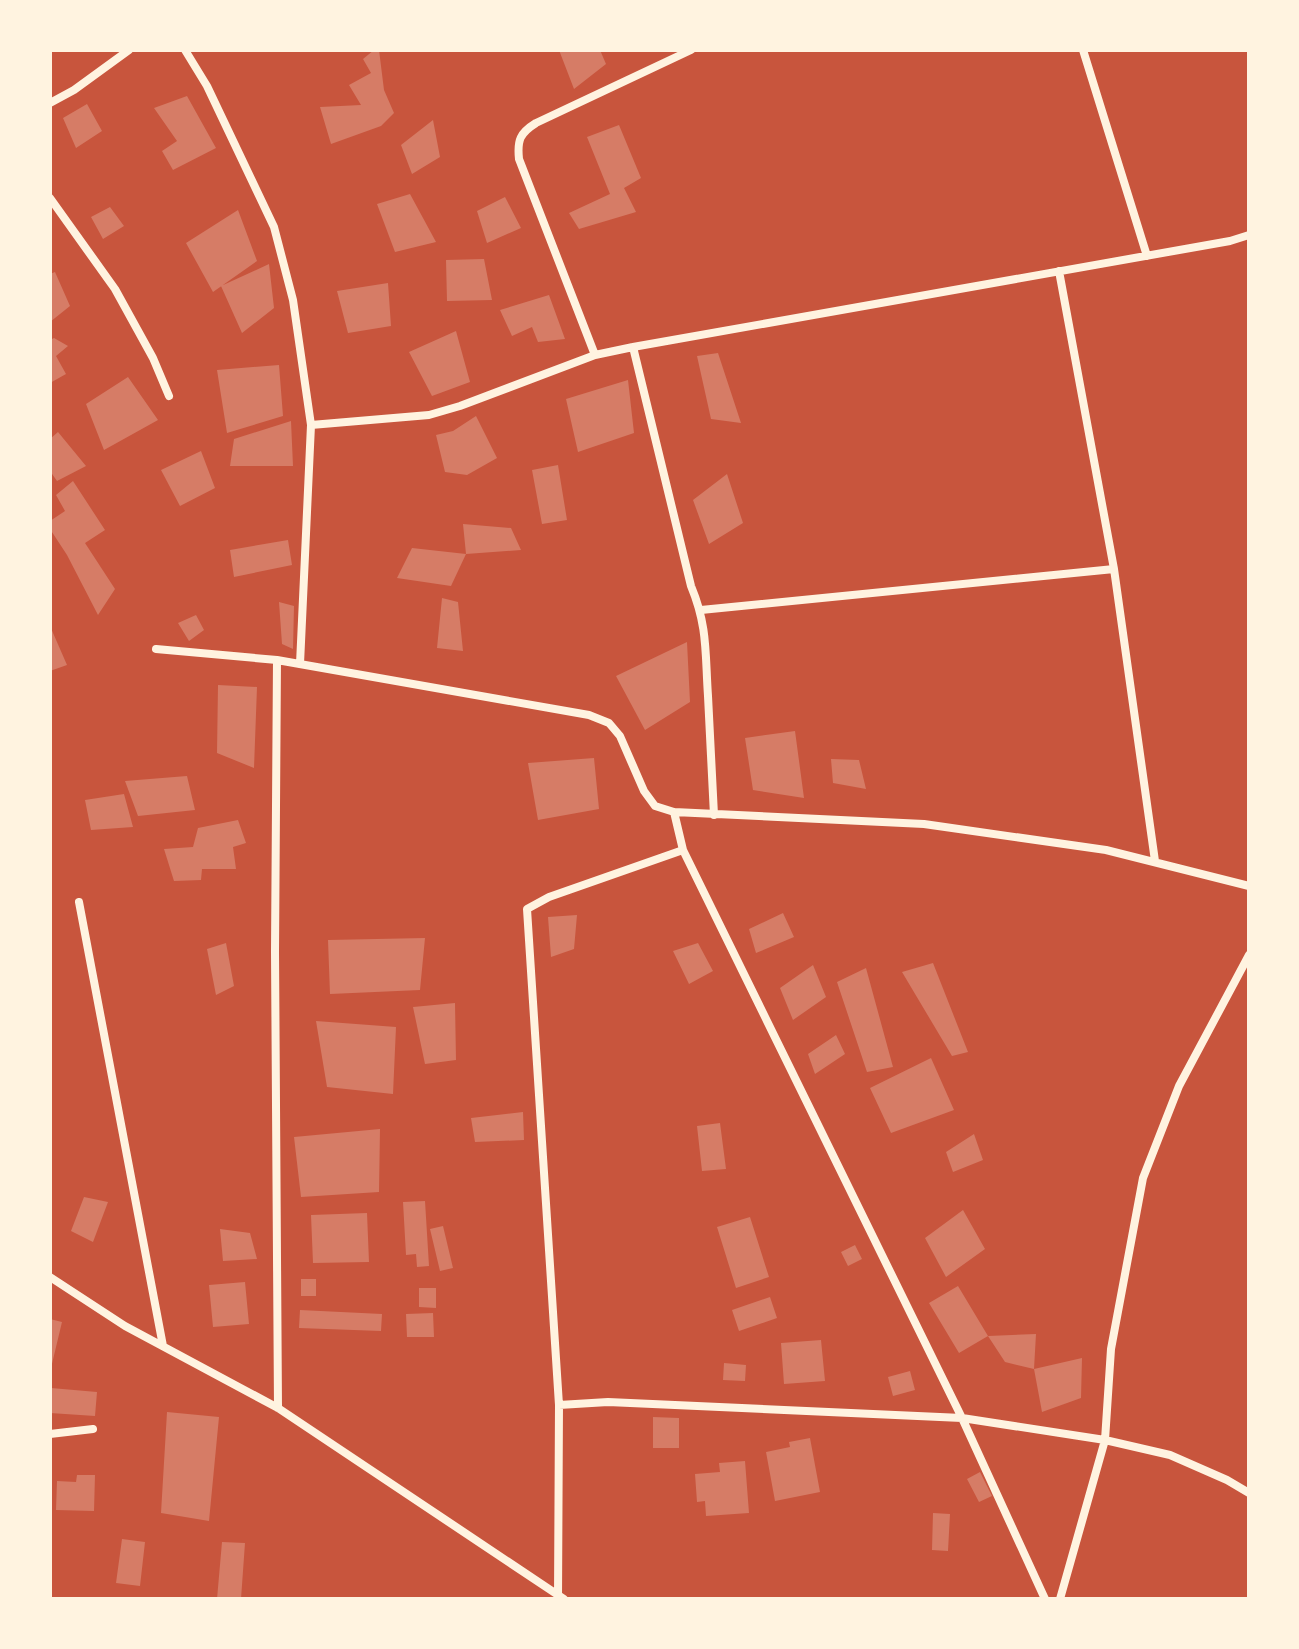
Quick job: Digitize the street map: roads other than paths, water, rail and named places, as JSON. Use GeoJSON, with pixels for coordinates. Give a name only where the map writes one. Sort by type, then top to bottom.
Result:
{"type":"FeatureCollection","features":[{"type":"Feature","properties":{"kind":"street"},"geometry":{"type":"LineString","coordinates":[[50,103],[74,90],[129,50]]}},
{"type":"Feature","properties":{"kind":"street"},"geometry":{"type":"LineString","coordinates":[[185,50],[207,86],[274,227],[293,300],[311,425],[300,664]]}},
{"type":"Feature","properties":{"kind":"street"},"geometry":{"type":"LineString","coordinates":[[595,355],[519,159],[517,141],[525,130],[536,123],[691,50]]}},
{"type":"Feature","properties":{"kind":"street"},"geometry":{"type":"LineString","coordinates":[[1083,50],[1147,256]]}},
{"type":"Feature","properties":{"kind":"street"},"geometry":{"type":"LineString","coordinates":[[50,198],[115,289],[153,358],[169,396]]}},
{"type":"Feature","properties":{"kind":"street"},"geometry":{"type":"LineString","coordinates":[[311,425],[429,415],[595,355],[1249,235]]}},
{"type":"Feature","properties":{"kind":"street"},"geometry":{"type":"LineString","coordinates":[[1059,271],[1114,569],[1155,861]]}},
{"type":"Feature","properties":{"kind":"street"},"geometry":{"type":"LineString","coordinates":[[633,347],[708,648],[714,815]]}},
{"type":"Feature","properties":{"kind":"street"},"geometry":{"type":"LineString","coordinates":[[701,610],[1114,569]]}},
{"type":"Feature","properties":{"kind":"street"},"geometry":{"type":"LineString","coordinates":[[156,649],[277,660],[589,715],[609,723],[620,736],[644,791],[655,806],[674,812],[924,824],[1106,850],[1249,886]]}},
{"type":"Feature","properties":{"kind":"street"},"geometry":{"type":"LineString","coordinates":[[277,660],[278,1408]]}},
{"type":"Feature","properties":{"kind":"street"},"geometry":{"type":"LineString","coordinates":[[674,812],[683,850],[962,1418],[1045,1599]]}},
{"type":"Feature","properties":{"kind":"street"},"geometry":{"type":"LineString","coordinates":[[560,1597],[559,1405],[527,909],[549,897],[683,850]]}},
{"type":"Feature","properties":{"kind":"street"},"geometry":{"type":"LineString","coordinates":[[79,902],[163,1346]]}},
{"type":"Feature","properties":{"kind":"street"},"geometry":{"type":"LineString","coordinates":[[1060,1599],[1105,1440],[1111,1349],[1143,1178],[1179,1086],[1249,955]]}},
{"type":"Feature","properties":{"kind":"street"},"geometry":{"type":"LineString","coordinates":[[50,1277],[125,1326],[278,1408],[560,1597]]}},
{"type":"Feature","properties":{"kind":"street"},"geometry":{"type":"LineString","coordinates":[[559,1405],[608,1402],[962,1418],[1105,1440],[1170,1455],[1249,1493]]}},
{"type":"Feature","properties":{"kind":"street"},"geometry":{"type":"LineString","coordinates":[[50,1434],[93,1429]]}}]}
